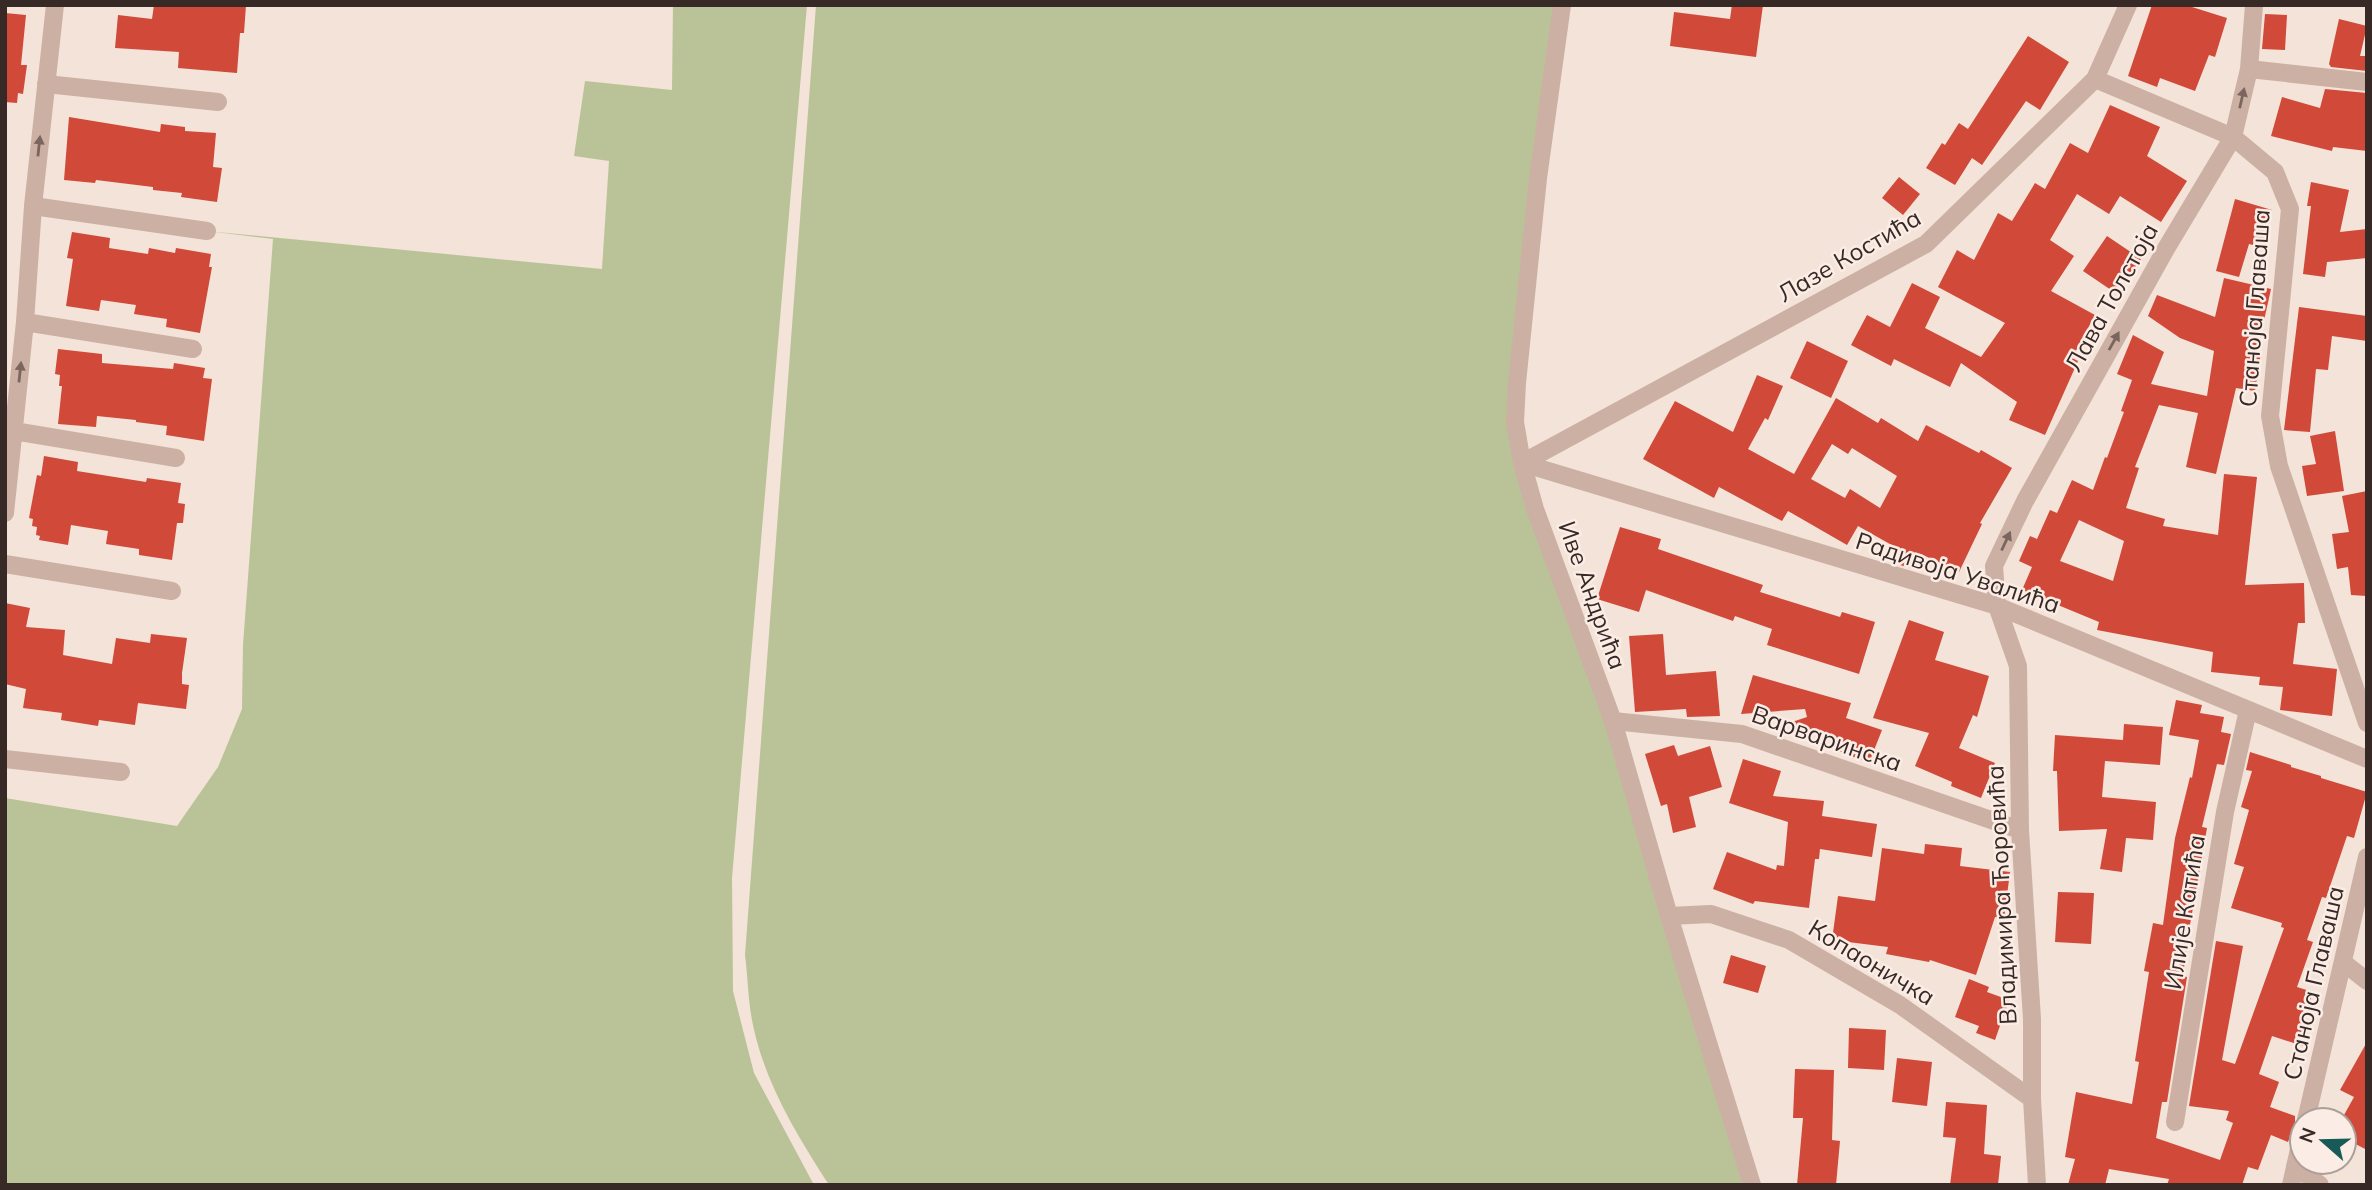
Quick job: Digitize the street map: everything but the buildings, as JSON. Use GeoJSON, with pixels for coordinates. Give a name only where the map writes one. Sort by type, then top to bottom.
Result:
{"type":"FeatureCollection","features":[{"type":"Feature","properties":{"kind":"street"},"geometry":{"type":"LineString","coordinates":[[5,513],[25,322],[33,206],[55,5]]}},
{"type":"Feature","properties":{"kind":"street","name":"Иве Андрића"},"geometry":{"type":"LineString","coordinates":[[1562,5],[1538,178],[1517,383],[1516,422],[1522,463],[1535,509],[1613,721],[1669,916],[1752,1185]]}},
{"type":"Feature","properties":{"kind":"street","name":"Лазе Костића"},"geometry":{"type":"LineString","coordinates":[[1522,463],[1926,244],[2095,79],[2128,5]]}},
{"type":"Feature","properties":{"kind":"street","name":"Лава Толстоја"},"geometry":{"type":"LineString","coordinates":[[1997,606],[1994,566],[2025,501],[2167,247],[2233,137],[2249,69],[2254,5]]}},
{"type":"Feature","properties":{"kind":"street"},"geometry":{"type":"LineString","coordinates":[[2249,69],[2367,82]]}},
{"type":"Feature","properties":{"kind":"street","name":"Станоја Главаша"},"geometry":{"type":"LineString","coordinates":[[2095,79],[2233,137],[2275,172],[2290,209],[2270,416],[2279,466],[2367,723]]}},
{"type":"Feature","properties":{"kind":"street"},"geometry":{"type":"LineString","coordinates":[[46,84],[218,102]]}},
{"type":"Feature","properties":{"kind":"street"},"geometry":{"type":"LineString","coordinates":[[33,206],[207,231]]}},
{"type":"Feature","properties":{"kind":"street"},"geometry":{"type":"LineString","coordinates":[[25,322],[193,349]]}},
{"type":"Feature","properties":{"kind":"street"},"geometry":{"type":"LineString","coordinates":[[14,431],[176,458]]}},
{"type":"Feature","properties":{"kind":"street","name":"Радивоја Увалића"},"geometry":{"type":"LineString","coordinates":[[1522,463],[1997,606],[2367,759]]}},
{"type":"Feature","properties":{"kind":"street"},"geometry":{"type":"LineString","coordinates":[[5,564],[172,591]]}},
{"type":"Feature","properties":{"kind":"street","name":"Владимира Ћоровића"},"geometry":{"type":"LineString","coordinates":[[1997,606],[2018,666],[2020,830],[2032,1019],[2032,1099],[2037,1185]]}},
{"type":"Feature","properties":{"kind":"street","name":"Илије Катића"},"geometry":{"type":"LineString","coordinates":[[2175,1122],[2225,812],[2248,710]]}},
{"type":"Feature","properties":{"kind":"street","name":"Варваринска"},"geometry":{"type":"LineString","coordinates":[[1613,721],[1742,734],[2020,830]]}},
{"type":"Feature","properties":{"kind":"street"},"geometry":{"type":"LineString","coordinates":[[5,759],[121,772]]}},
{"type":"Feature","properties":{"kind":"street","name":"Станоја Главаша"},"geometry":{"type":"LineString","coordinates":[[2309,1106],[2367,857]]}},
{"type":"Feature","properties":{"kind":"street","name":"Копаоничка"},"geometry":{"type":"LineString","coordinates":[[1669,916],[1711,914],[1790,940],[1900,1005],[2032,1099]]}},
{"type":"Feature","properties":{"kind":"street"},"geometry":{"type":"LineString","coordinates":[[2344,962],[2367,981]]}},
{"type":"Feature","properties":{"kind":"green space"},"geometry":{"type":"Polygon","coordinates":[[[673,5],[807,5],[732,878],[733,991],[754,1073],[814,1185],[5,1185],[5,798],[177,826],[218,767],[242,709],[243,645],[273,239],[207,231],[602,269],[609,161],[574,156],[585,81],[672,90],[673,5]]]}},
{"type":"Feature","properties":{"kind":"green space"},"geometry":{"type":"Polygon","coordinates":[[[816,5],[1562,5],[1515,422],[1613,721],[1752,1185],[831,1185],[827,1182],[793,1126],[765,1067],[751,1016],[745,955],[816,5]]]}}]}
